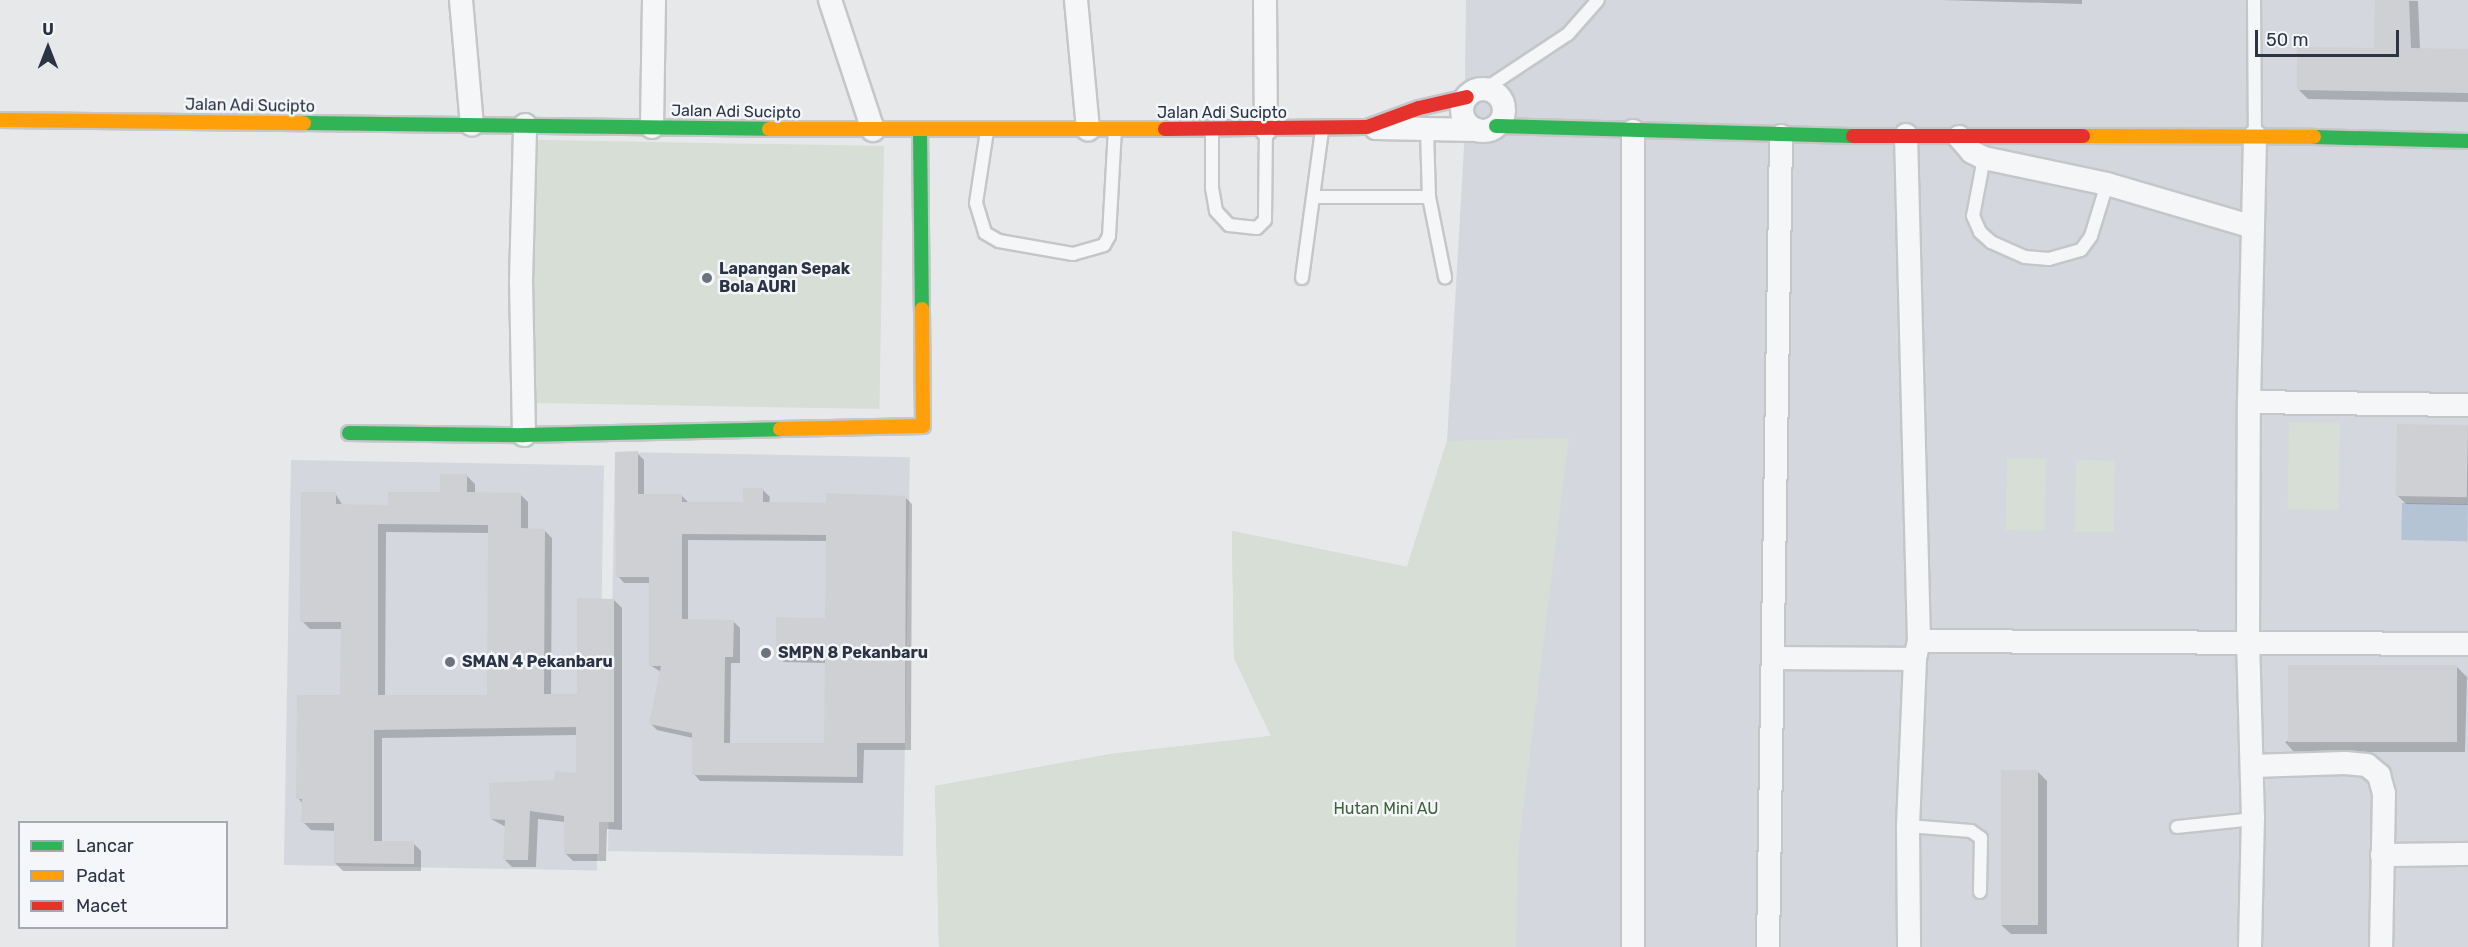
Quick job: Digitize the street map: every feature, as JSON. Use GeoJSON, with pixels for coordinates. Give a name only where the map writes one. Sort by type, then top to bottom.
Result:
{"type":"FeatureCollection","features":[{"type":"Feature","properties":{"kind":"street"},"geometry":{"type":"LineString","coordinates":[[461,0],[471,125]]}},
{"type":"Feature","properties":{"kind":"street"},"geometry":{"type":"LineString","coordinates":[[652,128],[654,0]]}},
{"type":"Feature","properties":{"kind":"street"},"geometry":{"type":"LineString","coordinates":[[830,0],[873,130]]}},
{"type":"Feature","properties":{"kind":"street"},"geometry":{"type":"LineString","coordinates":[[1076,0],[1088,129]]}},
{"type":"Feature","properties":{"kind":"street"},"geometry":{"type":"LineString","coordinates":[[1265,0],[1266,129]]}},
{"type":"Feature","properties":{"kind":"street"},"geometry":{"type":"LineString","coordinates":[[1476,93],[1503,100],[1504,114],[1487,128],[1463,116],[1476,93]]}},
{"type":"Feature","properties":{"kind":"street","name":"Jalan Adi Sucipto"},"geometry":{"type":"LineString","coordinates":[[0,120],[873,130],[1322,128],[1367,127],[1419,108],[1476,93]]}},
{"type":"Feature","properties":{"kind":"street"},"geometry":{"type":"LineString","coordinates":[[524,435],[521,282],[525,125]]}},
{"type":"Feature","properties":{"kind":"street"},"geometry":{"type":"LineString","coordinates":[[1367,127],[1427,131],[1487,128],[1781,136],[2255,136],[2468,141]]}},
{"type":"Feature","properties":{"kind":"street"},"geometry":{"type":"LineString","coordinates":[[349,433],[524,435],[923,426],[920,129]]}},
{"type":"Feature","properties":{"kind":"street"},"geometry":{"type":"LineString","coordinates":[[1633,131],[1633,947]]}},
{"type":"Feature","properties":{"kind":"street"},"geometry":{"type":"LineString","coordinates":[[1906,135],[1917,650],[1908,826],[1909,947]]}},
{"type":"Feature","properties":{"kind":"street"},"geometry":{"type":"LineString","coordinates":[[1768,947],[1781,136]]}},
{"type":"Feature","properties":{"kind":"street"},"geometry":{"type":"LineString","coordinates":[[2250,947],[2253,819],[2248,642],[2249,402],[2255,136]]}},
{"type":"Feature","properties":{"kind":"street"},"geometry":{"type":"LineString","coordinates":[[1959,137],[1972,152],[1984,158],[2107,184],[2253,227]]}},
{"type":"Feature","properties":{"kind":"street"},"geometry":{"type":"LineString","coordinates":[[2249,402],[2468,405]]}},
{"type":"Feature","properties":{"kind":"street"},"geometry":{"type":"LineString","coordinates":[[1774,658],[1917,650],[2248,642],[2468,644]]}},
{"type":"Feature","properties":{"kind":"street"},"geometry":{"type":"LineString","coordinates":[[2252,766],[2367,765],[2379,775],[2384,794],[2381,947]]}},
{"type":"Feature","properties":{"kind":"street"},"geometry":{"type":"LineString","coordinates":[[2382,855],[2468,854]]}},
{"type":"Feature","properties":{"kind":"lane","name":"Jalan Adi Sucipto"},"geometry":{"type":"LineString","coordinates":[[1476,93],[1568,34],[1598,0]]}},
{"type":"Feature","properties":{"kind":"lane"},"geometry":{"type":"LineString","coordinates":[[2254,0],[2255,136]]}},
{"type":"Feature","properties":{"kind":"lane"},"geometry":{"type":"LineString","coordinates":[[1302,278],[1315,197],[1322,128]]}},
{"type":"Feature","properties":{"kind":"lane"},"geometry":{"type":"LineString","coordinates":[[1212,130],[1212,188],[1216,211],[1229,225],[1257,228],[1265,220],[1266,129]]}},
{"type":"Feature","properties":{"kind":"lane"},"geometry":{"type":"LineString","coordinates":[[987,130],[976,203],[985,233],[999,241],[1073,254],[1104,245],[1109,236],[1115,130]]}},
{"type":"Feature","properties":{"kind":"lane"},"geometry":{"type":"LineString","coordinates":[[1427,131],[1429,197],[1445,277]]}},
{"type":"Feature","properties":{"kind":"lane"},"geometry":{"type":"LineString","coordinates":[[1984,158],[1974,208],[1980,232],[1999,246],[2025,257],[2049,259],[2081,250],[2091,236],[2107,184]]}},
{"type":"Feature","properties":{"kind":"lane"},"geometry":{"type":"LineString","coordinates":[[1315,197],[1429,197]]}},
{"type":"Feature","properties":{"kind":"lane"},"geometry":{"type":"LineString","coordinates":[[2177,827],[2253,819]]}},
{"type":"Feature","properties":{"kind":"lane"},"geometry":{"type":"LineString","coordinates":[[1908,826],[1971,831],[1981,838],[1980,892]]}},
{"type":"Feature","properties":{"kind":"shaded area"},"geometry":{"type":"Polygon","coordinates":[[[1466,0],[2468,0],[2468,947],[939,947],[935,786],[1111,754],[1271,736],[1234,658],[1232,531],[1407,567],[1447,441],[1464,147],[1466,0]]]}},
{"type":"Feature","properties":{"kind":"shaded area","name":"SMPN 8 Pekanbaru"},"geometry":{"type":"Polygon","coordinates":[[[615,452],[910,457],[903,856],[608,851],[615,452]]]}},
{"type":"Feature","properties":{"kind":"shaded area","name":"SMAN 4 Pekanbaru"},"geometry":{"type":"Polygon","coordinates":[[[291,460],[604,465],[597,870],[284,865],[291,460]]]}},
{"type":"Feature","properties":{"kind":"green space","name":"Lapangan Sepak Bola AURI"},"geometry":{"type":"Polygon","coordinates":[[[531,140],[884,146],[879,409],[526,403],[531,140]]]}},
{"type":"Feature","properties":{"kind":"green space"},"geometry":{"type":"Polygon","coordinates":[[[2289,422],[2340,423],[2338,510],[2287,509],[2289,422]]]}},
{"type":"Feature","properties":{"kind":"green space","name":"Hutan Mini AU"},"geometry":{"type":"Polygon","coordinates":[[[1569,438],[1519,842],[1516,947],[939,947],[935,786],[1111,754],[1271,736],[1234,658],[1232,531],[1407,567],[1447,441],[1569,438]]]}},
{"type":"Feature","properties":{"kind":"green space"},"geometry":{"type":"Polygon","coordinates":[[[2007,458],[2046,459],[2045,531],[2006,530],[2007,458]]]}},
{"type":"Feature","properties":{"kind":"green space"},"geometry":{"type":"Polygon","coordinates":[[[2076,460],[2115,461],[2114,533],[2075,532],[2076,460]]]}},
{"type":"Feature","properties":{"kind":"water"},"geometry":{"type":"Polygon","coordinates":[[[2402,503],[2468,504],[2467,541],[2401,540],[2402,503]]]}},
{"type":"Feature","properties":{"kind":"building"},"geometry":{"type":"Polygon","coordinates":[[[2375,0],[2409,0],[2411,48],[2468,49],[2468,93],[2297,90],[2297,47],[2374,48],[2375,0]]]}},
{"type":"Feature","properties":{"kind":"building"},"geometry":{"type":"Polygon","coordinates":[[[2397,424],[2468,425],[2467,497],[2396,496],[2397,424]]]}},
{"type":"Feature","properties":{"kind":"building"},"geometry":{"type":"Polygon","coordinates":[[[638,451],[638,494],[682,494],[682,502],[743,502],[743,488],[763,488],[763,502],[826,503],[826,493],[906,496],[905,743],[857,743],[857,777],[692,775],[692,733],[649,724],[661,666],[649,666],[649,577],[616,577],[615,452],[638,451]],[[682,534],[682,619],[734,620],[733,657],[725,657],[724,743],[824,743],[825,657],[776,656],[776,617],[825,618],[826,535],[682,534]]]}},
{"type":"Feature","properties":{"kind":"building"},"geometry":{"type":"Polygon","coordinates":[[[440,474],[467,474],[467,492],[521,493],[521,528],[545,529],[544,694],[577,694],[577,598],[614,599],[614,822],[599,822],[599,854],[564,854],[564,816],[530,811],[528,860],[503,860],[505,820],[490,819],[489,783],[554,780],[555,771],[576,773],[576,727],[374,730],[374,841],[414,841],[414,864],[334,863],[334,823],[301,823],[302,799],[296,799],[297,695],[340,695],[341,622],[300,622],[301,492],[336,492],[336,504],[388,505],[388,492],[440,492],[440,474]],[[378,524],[378,695],[487,695],[488,525],[378,524]]]}},
{"type":"Feature","properties":{"kind":"building"},"geometry":{"type":"Polygon","coordinates":[[[2288,665],[2457,665],[2457,742],[2288,742],[2288,665]]]}},
{"type":"Feature","properties":{"kind":"building"},"geometry":{"type":"Polygon","coordinates":[[[2001,770],[2038,770],[2038,925],[2001,925],[2001,770]]]}},
{"type":"Feature","properties":{"kind":"traffic: fast"},"geometry":{"type":"LineString","coordinates":[[304,123],[769,129]]}},
{"type":"Feature","properties":{"kind":"traffic: fast"},"geometry":{"type":"LineString","coordinates":[[1496,126],[1853,136]]}},
{"type":"Feature","properties":{"kind":"traffic: fast"},"geometry":{"type":"LineString","coordinates":[[920,129],[922,309]]}},
{"type":"Feature","properties":{"kind":"traffic: fast"},"geometry":{"type":"LineString","coordinates":[[2314,137],[2468,141]]}},
{"type":"Feature","properties":{"kind":"traffic: fast"},"geometry":{"type":"LineString","coordinates":[[349,433],[524,435],[780,429]]}},
{"type":"Feature","properties":{"kind":"traffic: slow"},"geometry":{"type":"LineString","coordinates":[[0,120],[304,123]]}},
{"type":"Feature","properties":{"kind":"traffic: slow"},"geometry":{"type":"LineString","coordinates":[[769,129],[1165,129]]}},
{"type":"Feature","properties":{"kind":"traffic: slow"},"geometry":{"type":"LineString","coordinates":[[2083,136],[2314,137]]}},
{"type":"Feature","properties":{"kind":"traffic: slow"},"geometry":{"type":"LineString","coordinates":[[780,429],[923,426],[922,309]]}},
{"type":"Feature","properties":{"kind":"traffic: jam"},"geometry":{"type":"LineString","coordinates":[[1165,129],[1367,127],[1419,108],[1467,97]]}},
{"type":"Feature","properties":{"kind":"traffic: jam"},"geometry":{"type":"LineString","coordinates":[[1853,136],[2083,136]]}},
{"type":"Feature","properties":{"kind":"place","name":"Lapangan Sepak Bola AURI"},"geometry":{"type":"Point","coordinates":[707,278]}},
{"type":"Feature","properties":{"kind":"place","name":"SMPN 8 Pekanbaru"},"geometry":{"type":"Point","coordinates":[766,653]}},
{"type":"Feature","properties":{"kind":"place","name":"SMAN 4 Pekanbaru"},"geometry":{"type":"Point","coordinates":[450,662]}}]}
